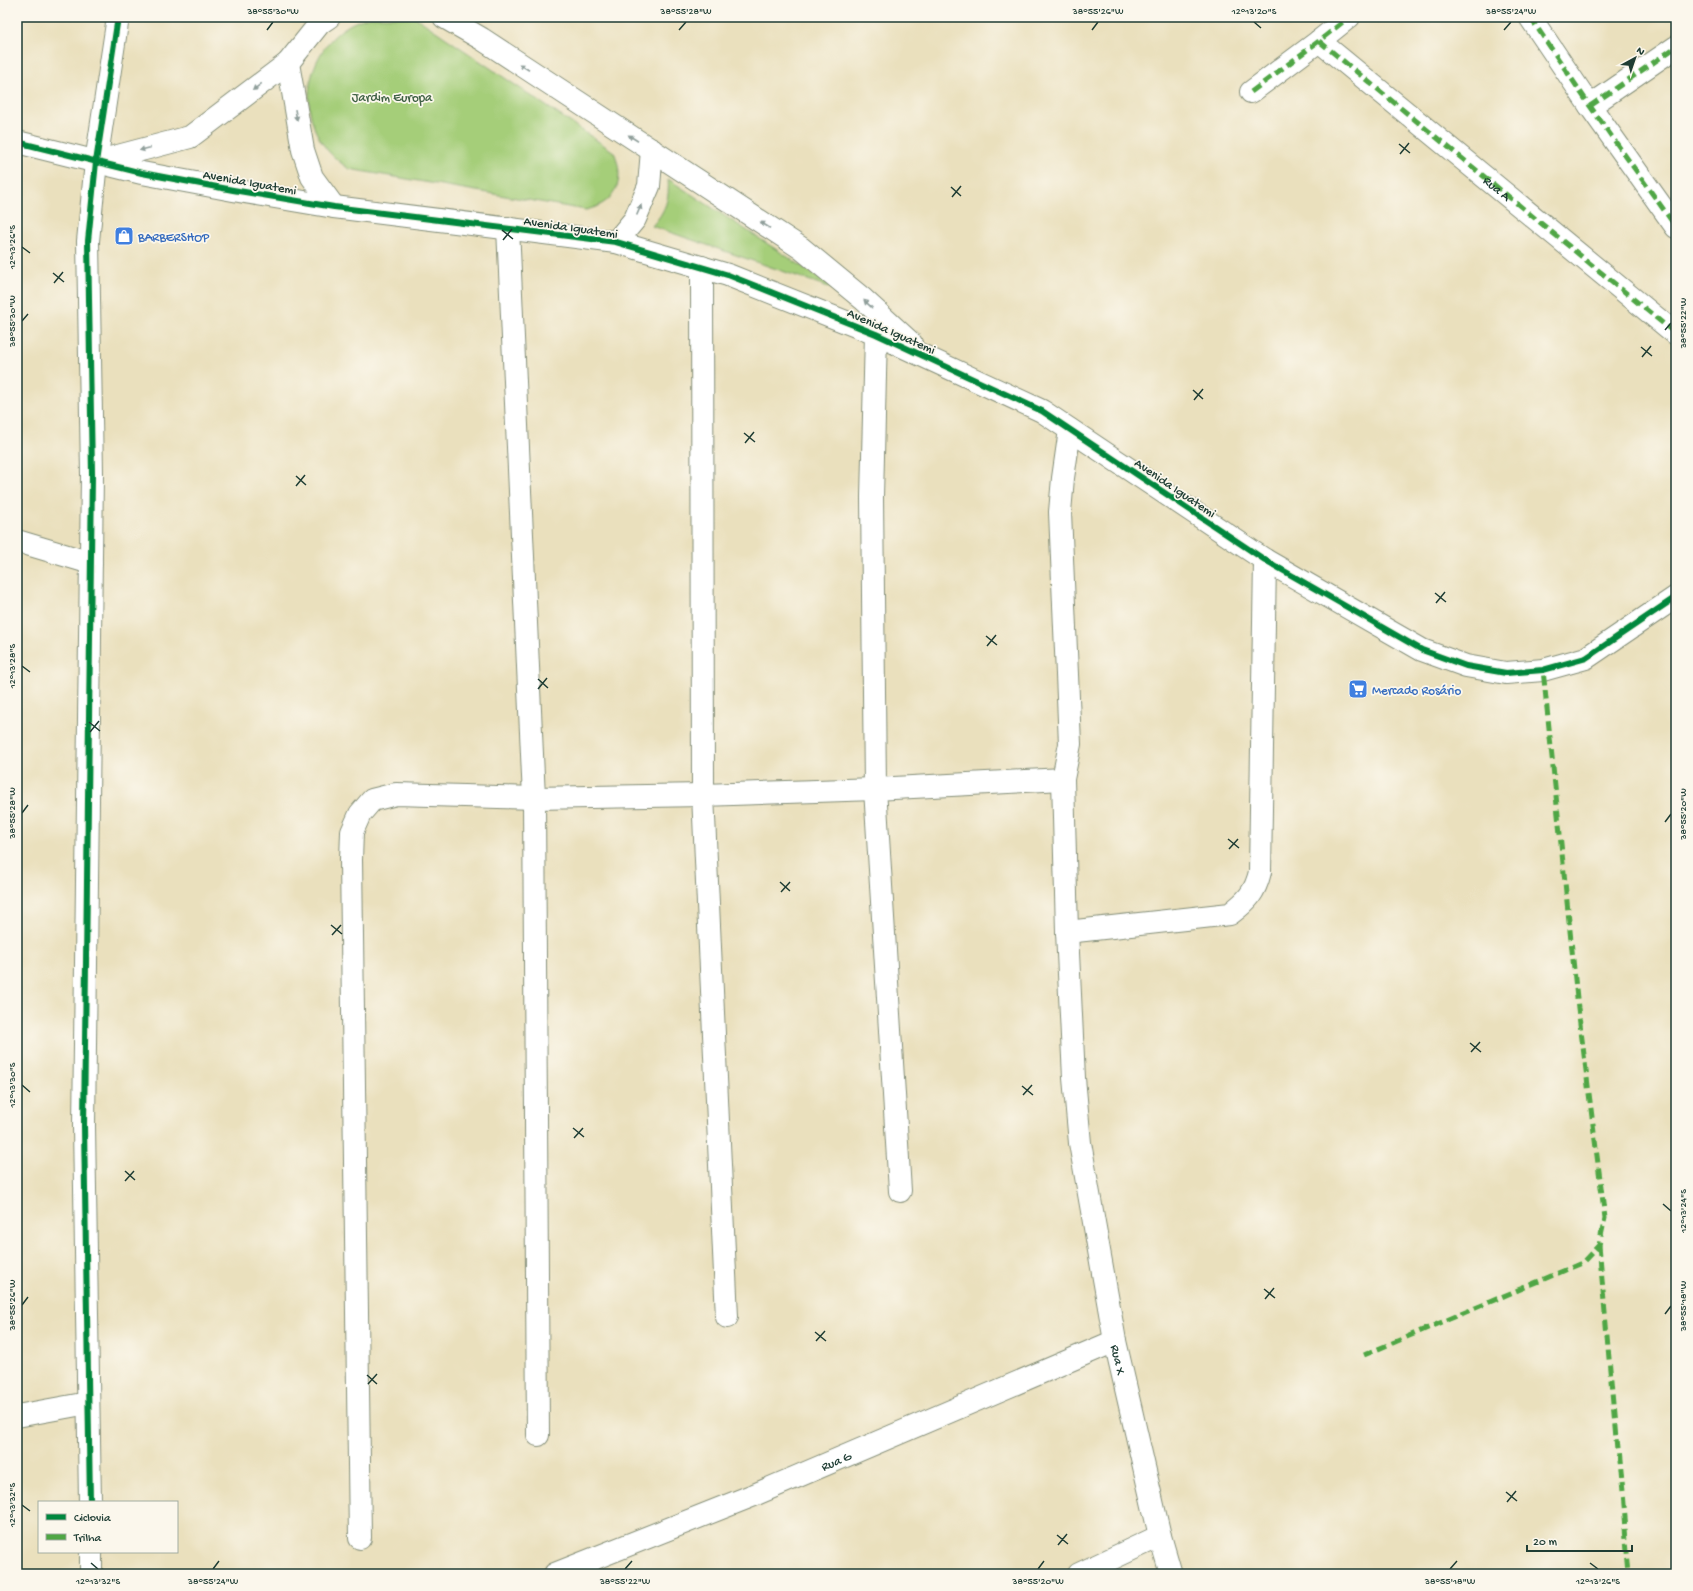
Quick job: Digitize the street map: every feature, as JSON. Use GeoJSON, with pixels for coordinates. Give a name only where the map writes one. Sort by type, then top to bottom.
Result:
{"type":"FeatureCollection","features":[{"type":"Feature","properties":{"kind":"street"},"geometry":{"type":"LineString","coordinates":[[90,1501],[84,1126],[92,474],[88,240],[96,162],[118,17]]}},
{"type":"Feature","properties":{"kind":"street"},"geometry":{"type":"LineString","coordinates":[[444,17],[482,39],[801,248],[864,299],[928,358]]}},
{"type":"Feature","properties":{"kind":"street"},"geometry":{"type":"LineString","coordinates":[[478,17],[482,39]]}},
{"type":"Feature","properties":{"kind":"street"},"geometry":{"type":"LineString","coordinates":[[1251,92],[1320,41],[1349,17]]}},
{"type":"Feature","properties":{"kind":"street"},"geometry":{"type":"LineString","coordinates":[[1530,17],[1590,106],[1676,227]]}},
{"type":"Feature","properties":{"kind":"street"},"geometry":{"type":"LineString","coordinates":[[96,162],[190,137],[288,63],[324,19]]}},
{"type":"Feature","properties":{"kind":"street","name":"Rua A"},"geometry":{"type":"LineString","coordinates":[[1320,41],[1676,334]]}},
{"type":"Feature","properties":{"kind":"street"},"geometry":{"type":"LineString","coordinates":[[1590,106],[1676,47]]}},
{"type":"Feature","properties":{"kind":"street"},"geometry":{"type":"LineString","coordinates":[[288,63],[303,150],[312,178],[334,207]]}},
{"type":"Feature","properties":{"kind":"street","name":"Avenida Iguatemi"},"geometry":{"type":"LineString","coordinates":[[17,142],[142,173],[334,207],[616,242],[728,275],[876,334],[1042,412],[1265,560],[1422,650],[1466,666],[1506,673],[1543,670],[1586,658],[1676,597]]}},
{"type":"Feature","properties":{"kind":"street"},"geometry":{"type":"LineString","coordinates":[[616,242],[635,219],[649,186],[652,150]]}},
{"type":"Feature","properties":{"kind":"street"},"geometry":{"type":"LineString","coordinates":[[508,228],[534,798],[538,1435]]}},
{"type":"Feature","properties":{"kind":"street"},"geometry":{"type":"LineString","coordinates":[[702,267],[703,795],[727,1317]]}},
{"type":"Feature","properties":{"kind":"street"},"geometry":{"type":"LineString","coordinates":[[876,334],[872,497],[875,789],[900,1191]]}},
{"type":"Feature","properties":{"kind":"street","name":"Rua X"},"geometry":{"type":"LineString","coordinates":[[1070,430],[1060,512],[1070,744],[1063,778],[1067,932],[1074,1078],[1080,1143],[1115,1341],[1160,1536],[1171,1574]]}},
{"type":"Feature","properties":{"kind":"street"},"geometry":{"type":"LineString","coordinates":[[17,541],[91,563]]}},
{"type":"Feature","properties":{"kind":"street"},"geometry":{"type":"LineString","coordinates":[[1067,932],[1230,914],[1250,896],[1256,887],[1260,872],[1265,560]]}},
{"type":"Feature","properties":{"kind":"street"},"geometry":{"type":"LineString","coordinates":[[360,1538],[351,860],[352,832],[360,814],[372,800],[396,794],[534,798],[703,795],[875,789],[1063,778]]}},
{"type":"Feature","properties":{"kind":"street","name":"Rua G"},"geometry":{"type":"LineString","coordinates":[[555,1574],[754,1496],[1115,1341]]}},
{"type":"Feature","properties":{"kind":"street"},"geometry":{"type":"LineString","coordinates":[[17,1416],[88,1403]]}},
{"type":"Feature","properties":{"kind":"street"},"geometry":{"type":"LineString","coordinates":[[1079,1574],[1160,1536]]}},
{"type":"Feature","properties":{"kind":"street"},"geometry":{"type":"LineString","coordinates":[[91,1553],[91,1574]]}},
{"type":"Feature","properties":{"kind":"green space","name":"Jardim Europa"},"geometry":{"type":"Polygon","coordinates":[[[370,17],[415,17],[614,152],[619,172],[616,189],[611,196],[605,202],[586,210],[349,169],[327,149],[321,141],[313,123],[309,104],[310,85],[315,67],[323,50],[336,35],[351,24],[370,17]]]}},
{"type":"Feature","properties":{"kind":"green space"},"geometry":{"type":"Polygon","coordinates":[[[668,179],[840,291],[652,226],[666,205],[668,179]]]}},
{"type":"Feature","properties":{"kind":"marked path"},"geometry":{"type":"LineString","coordinates":[[1251,92],[1349,17]]}},
{"type":"Feature","properties":{"kind":"marked path"},"geometry":{"type":"LineString","coordinates":[[1530,17],[1590,106],[1676,227]]}},
{"type":"Feature","properties":{"kind":"marked path"},"geometry":{"type":"LineString","coordinates":[[1319,41],[1676,334]]}},
{"type":"Feature","properties":{"kind":"marked path"},"geometry":{"type":"LineString","coordinates":[[1590,106],[1676,47]]}},
{"type":"Feature","properties":{"kind":"marked path"},"geometry":{"type":"LineString","coordinates":[[1364,1355],[1582,1263],[1599,1245],[1605,1218],[1578,1008],[1543,670]]}},
{"type":"Feature","properties":{"kind":"marked path"},"geometry":{"type":"LineString","coordinates":[[1599,1245],[1628,1574]]}},
{"type":"Feature","properties":{"kind":"cycle path"},"geometry":{"type":"LineString","coordinates":[[90,1501],[84,1126],[92,474],[88,241],[96,162],[118,17]]}},
{"type":"Feature","properties":{"kind":"cycle path"},"geometry":{"type":"LineString","coordinates":[[17,142],[142,173],[334,207],[616,242],[728,275],[876,334],[1042,411],[1265,560],[1422,650],[1466,666],[1506,673],[1543,670],[1586,658],[1676,597]]}},
{"type":"Feature","properties":{"kind":"place","name":"BARBERSHOP"},"geometry":{"type":"Point","coordinates":[124,236]}},
{"type":"Feature","properties":{"kind":"place","name":"Mercado Rosário"},"geometry":{"type":"Point","coordinates":[1358,689]}}]}
